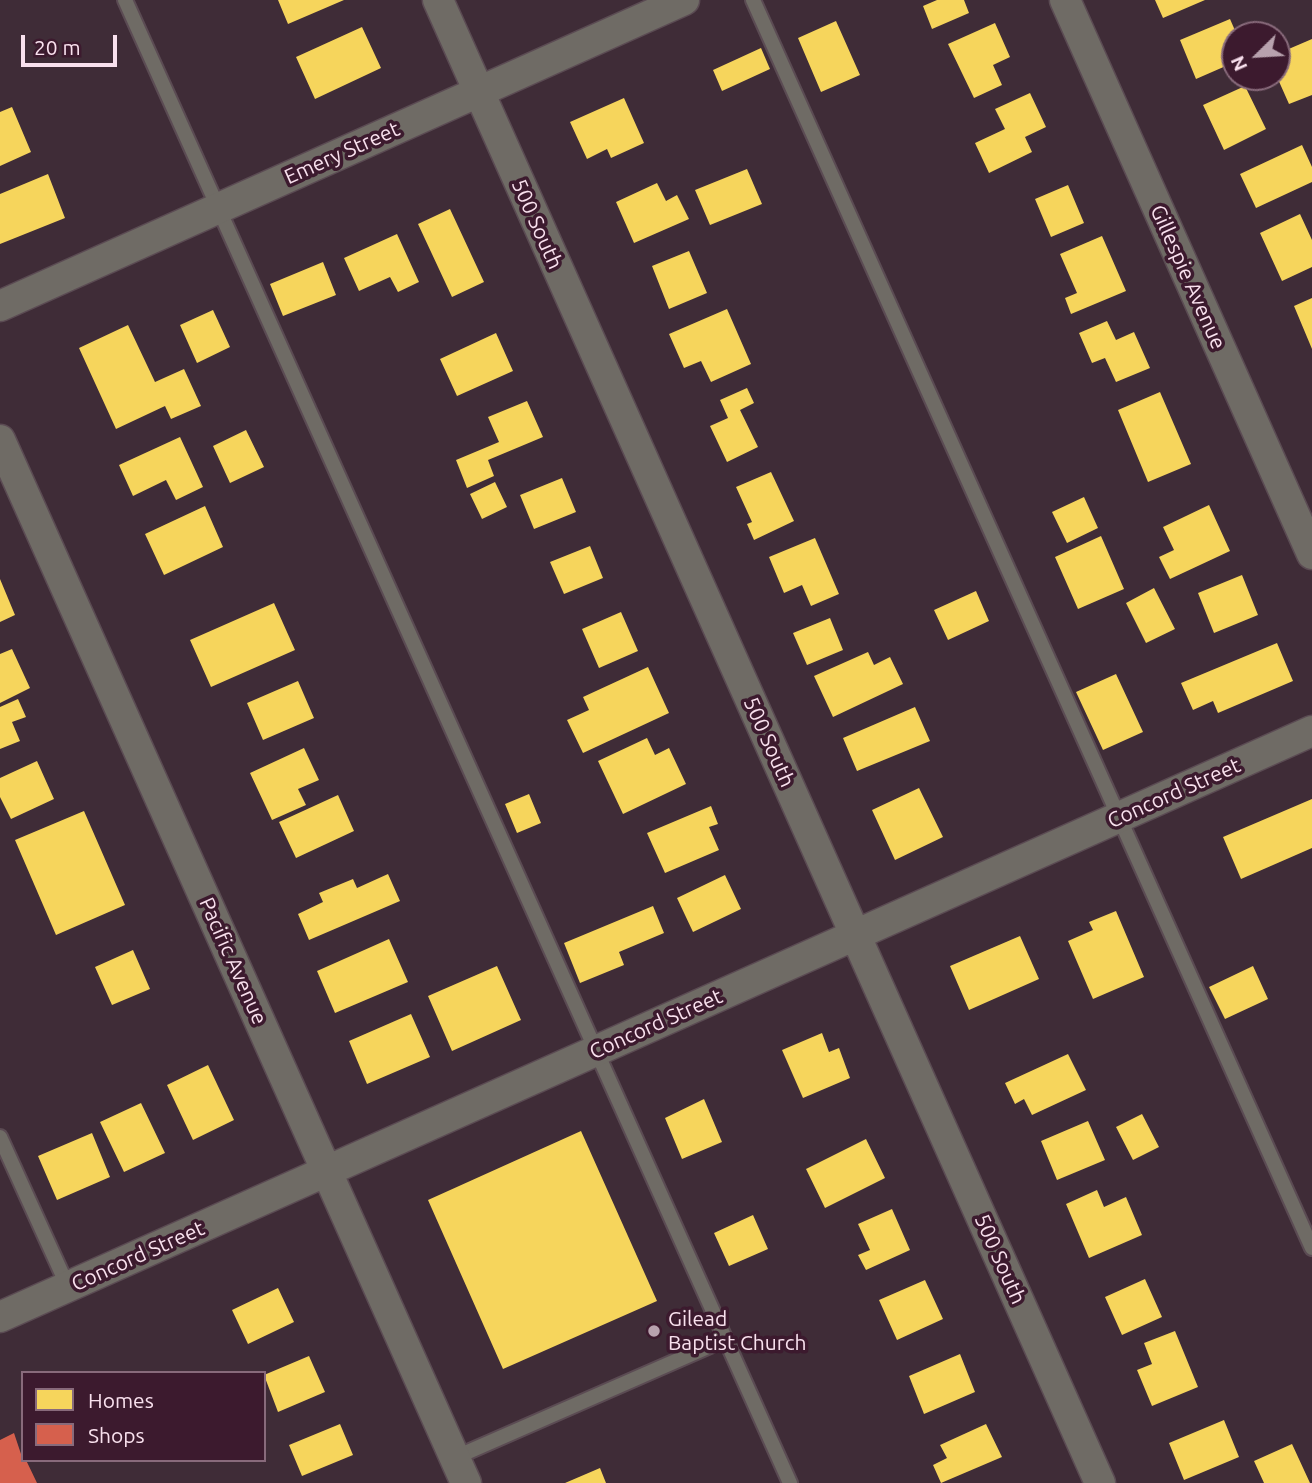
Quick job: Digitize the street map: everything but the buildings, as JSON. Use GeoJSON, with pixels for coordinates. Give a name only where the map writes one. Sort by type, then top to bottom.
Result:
{"type":"FeatureCollection","features":[{"type":"Feature","properties":{"kind":"street","name":"500 South"},"geometry":{"type":"LineString","coordinates":[[438,0],[1100,1483]]}},
{"type":"Feature","properties":{"kind":"street","name":"Emery Street"},"geometry":{"type":"LineString","coordinates":[[0,306],[684,0]]}},
{"type":"Feature","properties":{"kind":"street","name":"Gillespie Avenue"},"geometry":{"type":"LineString","coordinates":[[1065,0],[1312,554]]}},
{"type":"Feature","properties":{"kind":"street","name":"Pacific Avenue"},"geometry":{"type":"LineString","coordinates":[[0,440],[460,1470]]}},
{"type":"Feature","properties":{"kind":"street","name":"Concord Street"},"geometry":{"type":"LineString","coordinates":[[0,1317],[1312,731]]}},
{"type":"Feature","properties":{"kind":"lane"},"geometry":{"type":"LineString","coordinates":[[125,0],[790,1483]]}},
{"type":"Feature","properties":{"kind":"lane"},"geometry":{"type":"LineString","coordinates":[[753,0],[1312,1248]]}},
{"type":"Feature","properties":{"kind":"lane"},"geometry":{"type":"LineString","coordinates":[[0,1137],[68,1287]]}},
{"type":"Feature","properties":{"kind":"lane"},"geometry":{"type":"LineString","coordinates":[[460,1470],[726,1339]]}},
{"type":"Feature","properties":{"kind":"place","name":"Gilead Baptist Church"},"geometry":{"type":"Point","coordinates":[654,1331]}}]}
